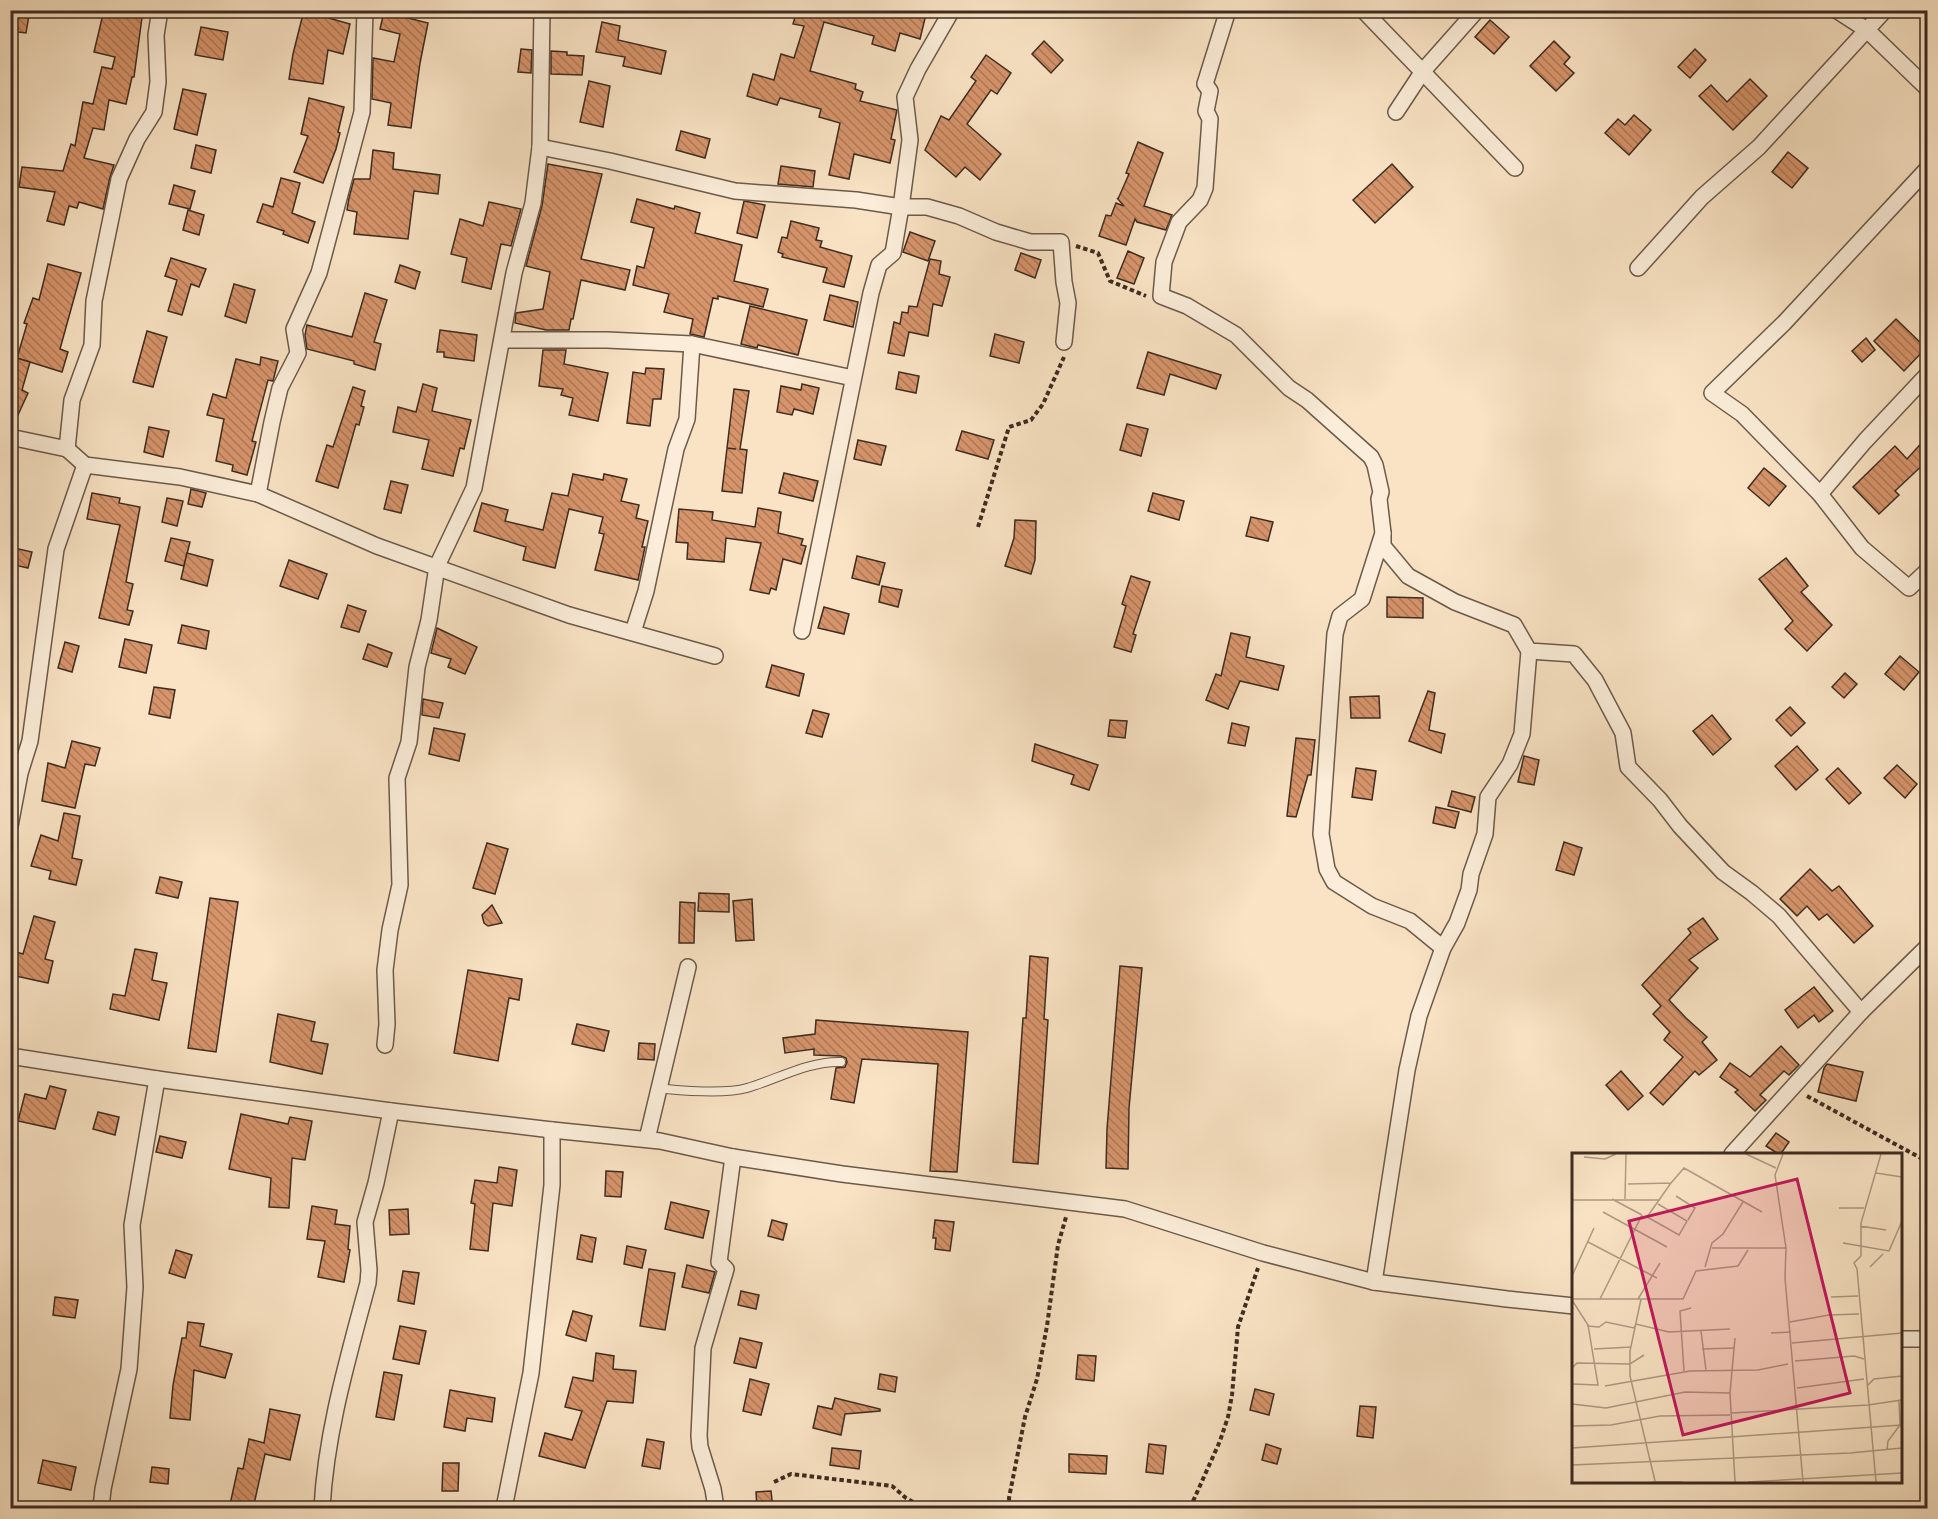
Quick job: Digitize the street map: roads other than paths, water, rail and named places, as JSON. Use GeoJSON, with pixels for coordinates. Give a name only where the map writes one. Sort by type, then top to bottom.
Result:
{"type":"FeatureCollection","features":[{"type":"Feature","properties":{"kind":"street"},"geometry":{"type":"LineString","coordinates":[[67,449],[72,400],[92,345],[94,302],[119,179],[137,139],[154,112],[158,81],[156,35],[160,10]]}},
{"type":"Feature","properties":{"kind":"street"},"geometry":{"type":"LineString","coordinates":[[258,494],[280,388],[298,353],[294,329],[319,273],[362,112],[365,10]]}},
{"type":"Feature","properties":{"kind":"street"},"geometry":{"type":"LineString","coordinates":[[385,1046],[387,1024],[385,970],[390,930],[400,885],[397,778],[409,742],[417,667],[429,620],[437,566],[474,488],[514,273],[533,203],[540,147],[542,10]]}},
{"type":"Feature","properties":{"kind":"street"},"geometry":{"type":"LineString","coordinates":[[802,631],[873,284],[879,266],[893,253],[902,207],[910,140],[905,97],[918,69],[952,10]]}},
{"type":"Feature","properties":{"kind":"street"},"geometry":{"type":"LineString","coordinates":[[1228,10],[1205,84],[1210,91],[1206,111],[1210,119],[1205,188],[1200,200],[1179,222],[1164,262],[1161,296],[1187,306],[1236,335],[1289,388],[1307,400],[1371,457],[1381,492],[1379,499],[1383,546],[1408,576],[1455,602],[1514,625],[1529,651],[1522,734],[1510,764],[1488,797],[1485,834],[1471,874],[1469,890],[1457,922],[1443,948],[1419,1016],[1407,1070],[1374,1282]]}},
{"type":"Feature","properties":{"kind":"street"},"geometry":{"type":"LineString","coordinates":[[1363,10],[1515,168]]}},
{"type":"Feature","properties":{"kind":"street"},"geometry":{"type":"LineString","coordinates":[[1396,112],[1423,71],[1477,10]]}},
{"type":"Feature","properties":{"kind":"street"},"geometry":{"type":"LineString","coordinates":[[1836,10],[1867,30],[1928,88]]}},
{"type":"Feature","properties":{"kind":"street"},"geometry":{"type":"LineString","coordinates":[[1638,268],[1702,197],[1758,147],[1885,10]]}},
{"type":"Feature","properties":{"kind":"street"},"geometry":{"type":"LineString","coordinates":[[540,147],[735,191],[856,200],[902,207],[927,207],[1030,242],[1061,242],[1068,303],[1064,342]]}},
{"type":"Feature","properties":{"kind":"street"},"geometry":{"type":"LineString","coordinates":[[1928,168],[1784,323],[1712,393],[1742,414],[1820,494],[1862,548],[1909,588],[1928,570]]}},
{"type":"Feature","properties":{"kind":"street"},"geometry":{"type":"LineString","coordinates":[[502,340],[607,340],[692,344],[853,378]]}},
{"type":"Feature","properties":{"kind":"street"},"geometry":{"type":"LineString","coordinates":[[633,632],[646,591],[676,449],[687,419],[692,344]]}},
{"type":"Feature","properties":{"kind":"street"},"geometry":{"type":"LineString","coordinates":[[1820,494],[1865,441],[1928,374]]}},
{"type":"Feature","properties":{"kind":"street"},"geometry":{"type":"LineString","coordinates":[[10,436],[67,449],[85,465],[180,477],[258,494],[376,546],[569,615],[715,656]]}},
{"type":"Feature","properties":{"kind":"street"},"geometry":{"type":"LineString","coordinates":[[10,826],[20,773],[30,741],[56,549],[85,465]]}},
{"type":"Feature","properties":{"kind":"street"},"geometry":{"type":"LineString","coordinates":[[1383,533],[1362,599],[1340,616],[1335,634],[1321,834],[1327,870],[1334,882],[1372,906],[1410,921],[1443,948]]}},
{"type":"Feature","properties":{"kind":"street"},"geometry":{"type":"LineString","coordinates":[[1529,651],[1574,654],[1595,680],[1623,733],[1628,767],[1660,800],[1680,826],[1722,872],[1779,916],[1862,1012]]}},
{"type":"Feature","properties":{"kind":"street"},"geometry":{"type":"LineString","coordinates":[[1733,1153],[1862,1012],[1928,946]]}},
{"type":"Feature","properties":{"kind":"street"},"geometry":{"type":"LineString","coordinates":[[647,1139],[688,967]]}},
{"type":"Feature","properties":{"kind":"street"},"geometry":{"type":"LineString","coordinates":[[10,1056],[391,1111],[647,1139],[733,1157],[842,1174],[1125,1209],[1263,1253],[1374,1282],[1572,1306]]}},
{"type":"Feature","properties":{"kind":"street"},"geometry":{"type":"LineString","coordinates":[[101,1509],[103,1489],[129,1369],[135,1287],[132,1225],[157,1079]]}},
{"type":"Feature","properties":{"kind":"street"},"geometry":{"type":"LineString","coordinates":[[322,1509],[324,1470],[340,1385],[368,1283],[365,1222],[376,1183],[391,1111]]}},
{"type":"Feature","properties":{"kind":"street"},"geometry":{"type":"LineString","coordinates":[[504,1509],[531,1373],[552,1185],[552,1130]]}},
{"type":"Feature","properties":{"kind":"street"},"geometry":{"type":"LineString","coordinates":[[716,1509],[713,1490],[700,1447],[703,1348],[726,1269],[719,1262],[733,1157]]}},
{"type":"Feature","properties":{"kind":"street"},"geometry":{"type":"LineString","coordinates":[[1902,1339],[1928,1339]]}},
{"type":"Feature","properties":{"kind":"lane"},"geometry":{"type":"LineString","coordinates":[[658,1088],[684,1092],[744,1089],[824,1061],[841,1062]]}}]}
